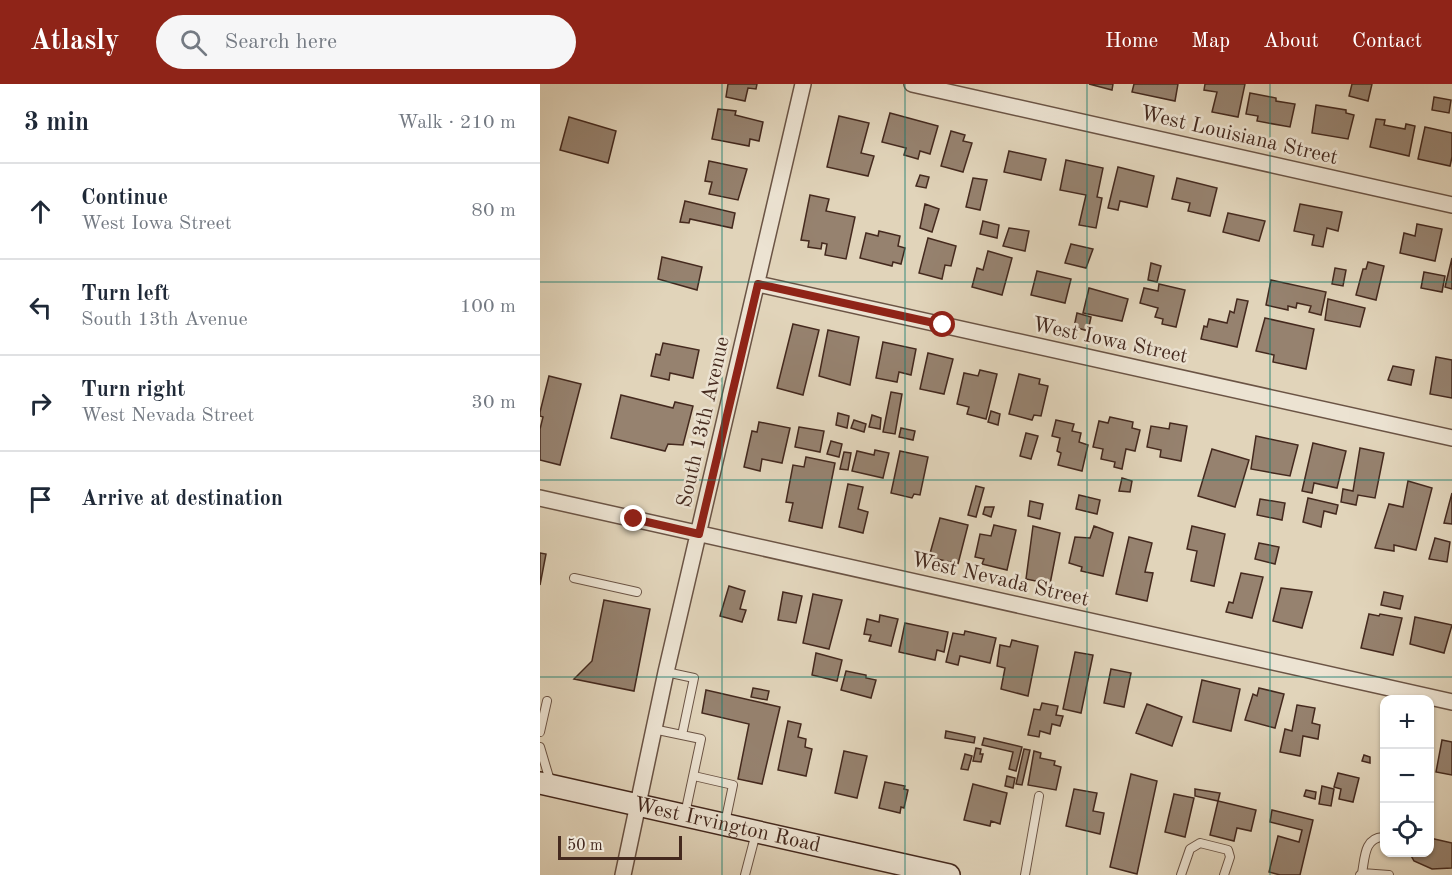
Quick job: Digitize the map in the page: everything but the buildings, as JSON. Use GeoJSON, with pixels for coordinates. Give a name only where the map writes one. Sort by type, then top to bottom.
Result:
{"type":"FeatureCollection","features":[{"type":"Feature","properties":{"kind":"main road","name":"West Irvington Road"},"geometry":{"type":"LineString","coordinates":[[546,784],[949,875]]}},
{"type":"Feature","properties":{"kind":"street","name":"South 13th Avenue"},"geometry":{"type":"LineString","coordinates":[[623,875],[666,672],[804,84]]}},
{"type":"Feature","properties":{"kind":"street","name":"West Louisiana Street"},"geometry":{"type":"LineString","coordinates":[[912,84],[1452,205]]}},
{"type":"Feature","properties":{"kind":"street","name":"West Iowa Street"},"geometry":{"type":"LineString","coordinates":[[758,284],[1452,438]]}},
{"type":"Feature","properties":{"kind":"street","name":"West Nevada Street"},"geometry":{"type":"LineString","coordinates":[[540,498],[1452,702]]}},
{"type":"Feature","properties":{"kind":"lane"},"geometry":{"type":"LineString","coordinates":[[574,578],[637,592]]}},
{"type":"Feature","properties":{"kind":"lane"},"geometry":{"type":"LineString","coordinates":[[666,672],[694,678],[682,735]]}},
{"type":"Feature","properties":{"kind":"lane"},"geometry":{"type":"LineString","coordinates":[[540,732],[547,701]]}},
{"type":"Feature","properties":{"kind":"lane"},"geometry":{"type":"LineString","coordinates":[[653,729],[701,739],[685,816]]}},
{"type":"Feature","properties":{"kind":"lane"},"geometry":{"type":"LineString","coordinates":[[540,747],[546,784]]}},
{"type":"Feature","properties":{"kind":"lane"},"geometry":{"type":"LineString","coordinates":[[694,776],[733,785],[724,824]]}},
{"type":"Feature","properties":{"kind":"lane"},"geometry":{"type":"LineString","coordinates":[[1024,875],[1039,796]]}},
{"type":"Feature","properties":{"kind":"lane"},"geometry":{"type":"LineString","coordinates":[[745,875],[756,831]]}},
{"type":"Feature","properties":{"kind":"lane"},"geometry":{"type":"LineString","coordinates":[[1380,837],[1368,845],[1361,874],[1389,875]]}},
{"type":"Feature","properties":{"kind":"lane"},"geometry":{"type":"LineString","coordinates":[[1180,875],[1190,849],[1200,843],[1228,850],[1230,857],[1224,875]]}},
{"type":"Feature","properties":{"kind":"route"},"geometry":{"type":"LineString","coordinates":[[634,519],[699,534],[758,284],[943,325]]}}]}
